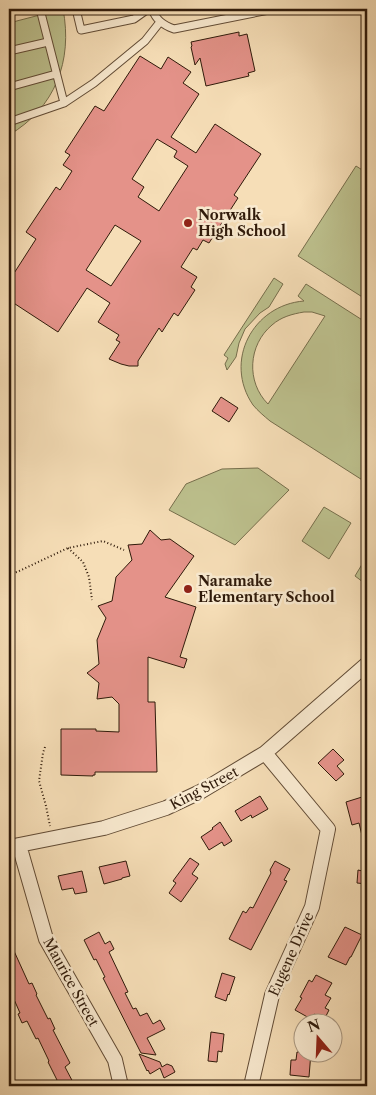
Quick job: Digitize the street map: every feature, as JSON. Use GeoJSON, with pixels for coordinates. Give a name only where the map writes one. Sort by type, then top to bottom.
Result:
{"type":"FeatureCollection","features":[{"type":"Feature","properties":{"kind":"street","name":"King Street"},"geometry":{"type":"LineString","coordinates":[[14,846],[104,828],[166,808],[200,792],[265,753],[367,664]]}},
{"type":"Feature","properties":{"kind":"street","name":"Eugene Drive"},"geometry":{"type":"LineString","coordinates":[[251,1086],[272,995],[312,907],[328,829],[265,753]]}},
{"type":"Feature","properties":{"kind":"street","name":"Maurice Street"},"geometry":{"type":"LineString","coordinates":[[14,846],[46,939],[115,1060],[121,1086]]}},
{"type":"Feature","properties":{"kind":"lane"},"geometry":{"type":"LineString","coordinates":[[40,9],[64,103]]}},
{"type":"Feature","properties":{"kind":"lane"},"geometry":{"type":"LineString","coordinates":[[76,9],[81,30],[134,19],[150,9],[162,24],[174,29],[274,9]]}},
{"type":"Feature","properties":{"kind":"lane"},"geometry":{"type":"LineString","coordinates":[[9,122],[64,103],[94,83],[146,41],[160,22]]}},
{"type":"Feature","properties":{"kind":"lane"},"geometry":{"type":"LineString","coordinates":[[9,51],[48,42]]}},
{"type":"Feature","properties":{"kind":"lane"},"geometry":{"type":"LineString","coordinates":[[9,87],[56,74]]}},
{"type":"Feature","properties":{"kind":"path"},"geometry":{"type":"LineString","coordinates":[[9,574],[68,548],[103,541],[124,550]]}},
{"type":"Feature","properties":{"kind":"path"},"geometry":{"type":"LineString","coordinates":[[68,548],[83,562],[89,577],[92,600]]}},
{"type":"Feature","properties":{"kind":"path"},"geometry":{"type":"LineString","coordinates":[[45,748],[39,781],[50,828]]}},
{"type":"Feature","properties":{"kind":"green space"},"geometry":{"type":"Polygon","coordinates":[[[63,9],[65,47],[57,81],[49,97],[38,111],[25,124],[9,135],[9,23],[63,9]]]}},
{"type":"Feature","properties":{"kind":"green space"},"geometry":{"type":"Polygon","coordinates":[[[356,166],[367,173],[367,300],[298,256],[356,166]]]}},
{"type":"Feature","properties":{"kind":"green space"},"geometry":{"type":"Polygon","coordinates":[[[274,278],[283,284],[269,307],[260,313],[245,329],[236,357],[227,370],[225,364],[228,358],[224,355],[274,278]]]}},
{"type":"Feature","properties":{"kind":"green space"},"geometry":{"type":"Polygon","coordinates":[[[306,284],[367,323],[367,483],[270,421],[253,405],[244,388],[241,371],[243,354],[248,338],[258,324],[270,313],[286,305],[304,301],[298,296],[306,284]],[[312,312],[295,314],[279,320],[264,333],[258,343],[254,353],[253,375],[261,395],[268,404],[325,316],[312,312]]]}},
{"type":"Feature","properties":{"kind":"green space"},"geometry":{"type":"Polygon","coordinates":[[[258,468],[289,490],[235,545],[169,510],[186,484],[222,469],[258,468]]]}},
{"type":"Feature","properties":{"kind":"green space"},"geometry":{"type":"Polygon","coordinates":[[[324,507],[351,523],[329,559],[302,541],[324,507]]]}},
{"type":"Feature","properties":{"kind":"green space"},"geometry":{"type":"Polygon","coordinates":[[[367,556],[367,585],[355,576],[367,556]]]}},
{"type":"Feature","properties":{"kind":"building"},"geometry":{"type":"Polygon","coordinates":[[[239,32],[239,36],[247,34],[255,71],[248,73],[249,76],[206,86],[200,58],[195,65],[191,42],[239,32]]]}},
{"type":"Feature","properties":{"kind":"building"},"geometry":{"type":"Polygon","coordinates":[[[140,56],[161,69],[168,57],[191,72],[183,83],[199,94],[171,137],[196,153],[215,124],[261,154],[234,195],[238,198],[209,243],[203,240],[197,250],[193,248],[181,267],[197,277],[191,287],[195,290],[178,316],[174,313],[162,332],[159,328],[138,361],[138,366],[129,366],[109,359],[120,342],[116,340],[119,335],[98,322],[110,303],[87,288],[58,332],[9,300],[9,281],[36,239],[26,232],[56,187],[60,190],[72,171],[63,165],[70,155],[65,152],[95,106],[104,111],[140,56]],[[157,139],[132,179],[144,187],[138,197],[159,211],[188,166],[174,157],[177,151],[157,139]],[[115,225],[86,270],[111,286],[141,241],[115,225]]]}},
{"type":"Feature","properties":{"kind":"building"},"geometry":{"type":"Polygon","coordinates":[[[221,397],[238,408],[229,422],[212,411],[221,397]]]}},
{"type":"Feature","properties":{"kind":"building","name":"Naramake Elementary School"},"geometry":{"type":"Polygon","coordinates":[[[150,530],[161,540],[170,539],[194,556],[165,597],[196,607],[180,657],[187,659],[184,668],[148,657],[148,702],[155,702],[157,772],[95,772],[93,776],[61,775],[61,729],[96,729],[96,731],[119,732],[119,704],[112,697],[97,699],[99,683],[87,673],[99,664],[97,640],[106,618],[98,606],[112,601],[116,577],[132,560],[128,545],[142,544],[150,530]]]}},
{"type":"Feature","properties":{"kind":"building"},"geometry":{"type":"Polygon","coordinates":[[[333,749],[344,760],[337,766],[344,774],[336,781],[318,763],[333,749]]]}},
{"type":"Feature","properties":{"kind":"building"},"geometry":{"type":"Polygon","coordinates":[[[260,796],[268,809],[252,818],[251,815],[241,821],[235,811],[260,796]]]}},
{"type":"Feature","properties":{"kind":"building"},"geometry":{"type":"Polygon","coordinates":[[[362,797],[367,816],[367,844],[364,844],[359,823],[352,825],[346,802],[362,797]]]}},
{"type":"Feature","properties":{"kind":"building"},"geometry":{"type":"Polygon","coordinates":[[[220,822],[232,841],[224,846],[222,842],[209,850],[201,837],[220,822]]]}},
{"type":"Feature","properties":{"kind":"building"},"geometry":{"type":"Polygon","coordinates":[[[190,858],[199,864],[192,874],[198,878],[181,902],[169,893],[176,883],[173,881],[190,858]]]}},
{"type":"Feature","properties":{"kind":"building"},"geometry":{"type":"Polygon","coordinates":[[[126,861],[130,876],[104,884],[99,867],[126,861]]]}},
{"type":"Feature","properties":{"kind":"building"},"geometry":{"type":"Polygon","coordinates":[[[275,861],[290,869],[284,880],[287,881],[251,950],[229,939],[243,911],[246,913],[250,907],[253,908],[275,861]]]}},
{"type":"Feature","properties":{"kind":"building"},"geometry":{"type":"Polygon","coordinates":[[[358,870],[367,872],[367,884],[357,883],[358,870]]]}},
{"type":"Feature","properties":{"kind":"building"},"geometry":{"type":"Polygon","coordinates":[[[82,871],[87,892],[75,894],[73,888],[62,890],[58,876],[82,871]]]}},
{"type":"Feature","properties":{"kind":"building"},"geometry":{"type":"Polygon","coordinates":[[[345,927],[362,935],[346,965],[328,957],[345,927]]]}},
{"type":"Feature","properties":{"kind":"building"},"geometry":{"type":"Polygon","coordinates":[[[99,932],[105,944],[110,941],[114,949],[109,952],[128,992],[125,993],[133,1009],[136,1008],[140,1016],[147,1013],[153,1024],[160,1020],[165,1029],[147,1038],[156,1055],[141,1053],[103,978],[105,977],[96,959],[94,960],[84,940],[99,932]]]}},
{"type":"Feature","properties":{"kind":"building"},"geometry":{"type":"Polygon","coordinates":[[[9,940],[29,984],[32,983],[48,1019],[50,1018],[55,1029],[53,1030],[70,1063],[65,1067],[75,1086],[60,1086],[38,1038],[36,1039],[27,1021],[22,1023],[18,1014],[20,1013],[9,988],[9,940]]]}},
{"type":"Feature","properties":{"kind":"building"},"geometry":{"type":"Polygon","coordinates":[[[222,973],[235,977],[226,1001],[215,997],[222,973]]]}},
{"type":"Feature","properties":{"kind":"building"},"geometry":{"type":"Polygon","coordinates":[[[316,975],[332,983],[325,995],[331,998],[325,1008],[329,1010],[328,1012],[299,1012],[295,1010],[309,980],[312,982],[316,975]]]}},
{"type":"Feature","properties":{"kind":"building"},"geometry":{"type":"Polygon","coordinates":[[[211,1032],[224,1034],[222,1052],[218,1051],[217,1062],[208,1061],[211,1032]]]}},
{"type":"Feature","properties":{"kind":"building"},"geometry":{"type":"Polygon","coordinates":[[[139,1054],[160,1062],[162,1067],[167,1064],[172,1066],[175,1072],[164,1078],[160,1068],[150,1074],[139,1054]]]}},
{"type":"Feature","properties":{"kind":"building"},"geometry":{"type":"Polygon","coordinates":[[[291,1060],[294,1060],[294,1062],[310,1062],[309,1077],[290,1075],[291,1060]]]}},
{"type":"Feature","properties":{"kind":"place","name":"Norwalk High School"},"geometry":{"type":"Point","coordinates":[188,223]}},
{"type":"Feature","properties":{"kind":"place","name":"Naramake Elementary School"},"geometry":{"type":"Point","coordinates":[188,589]}}]}
